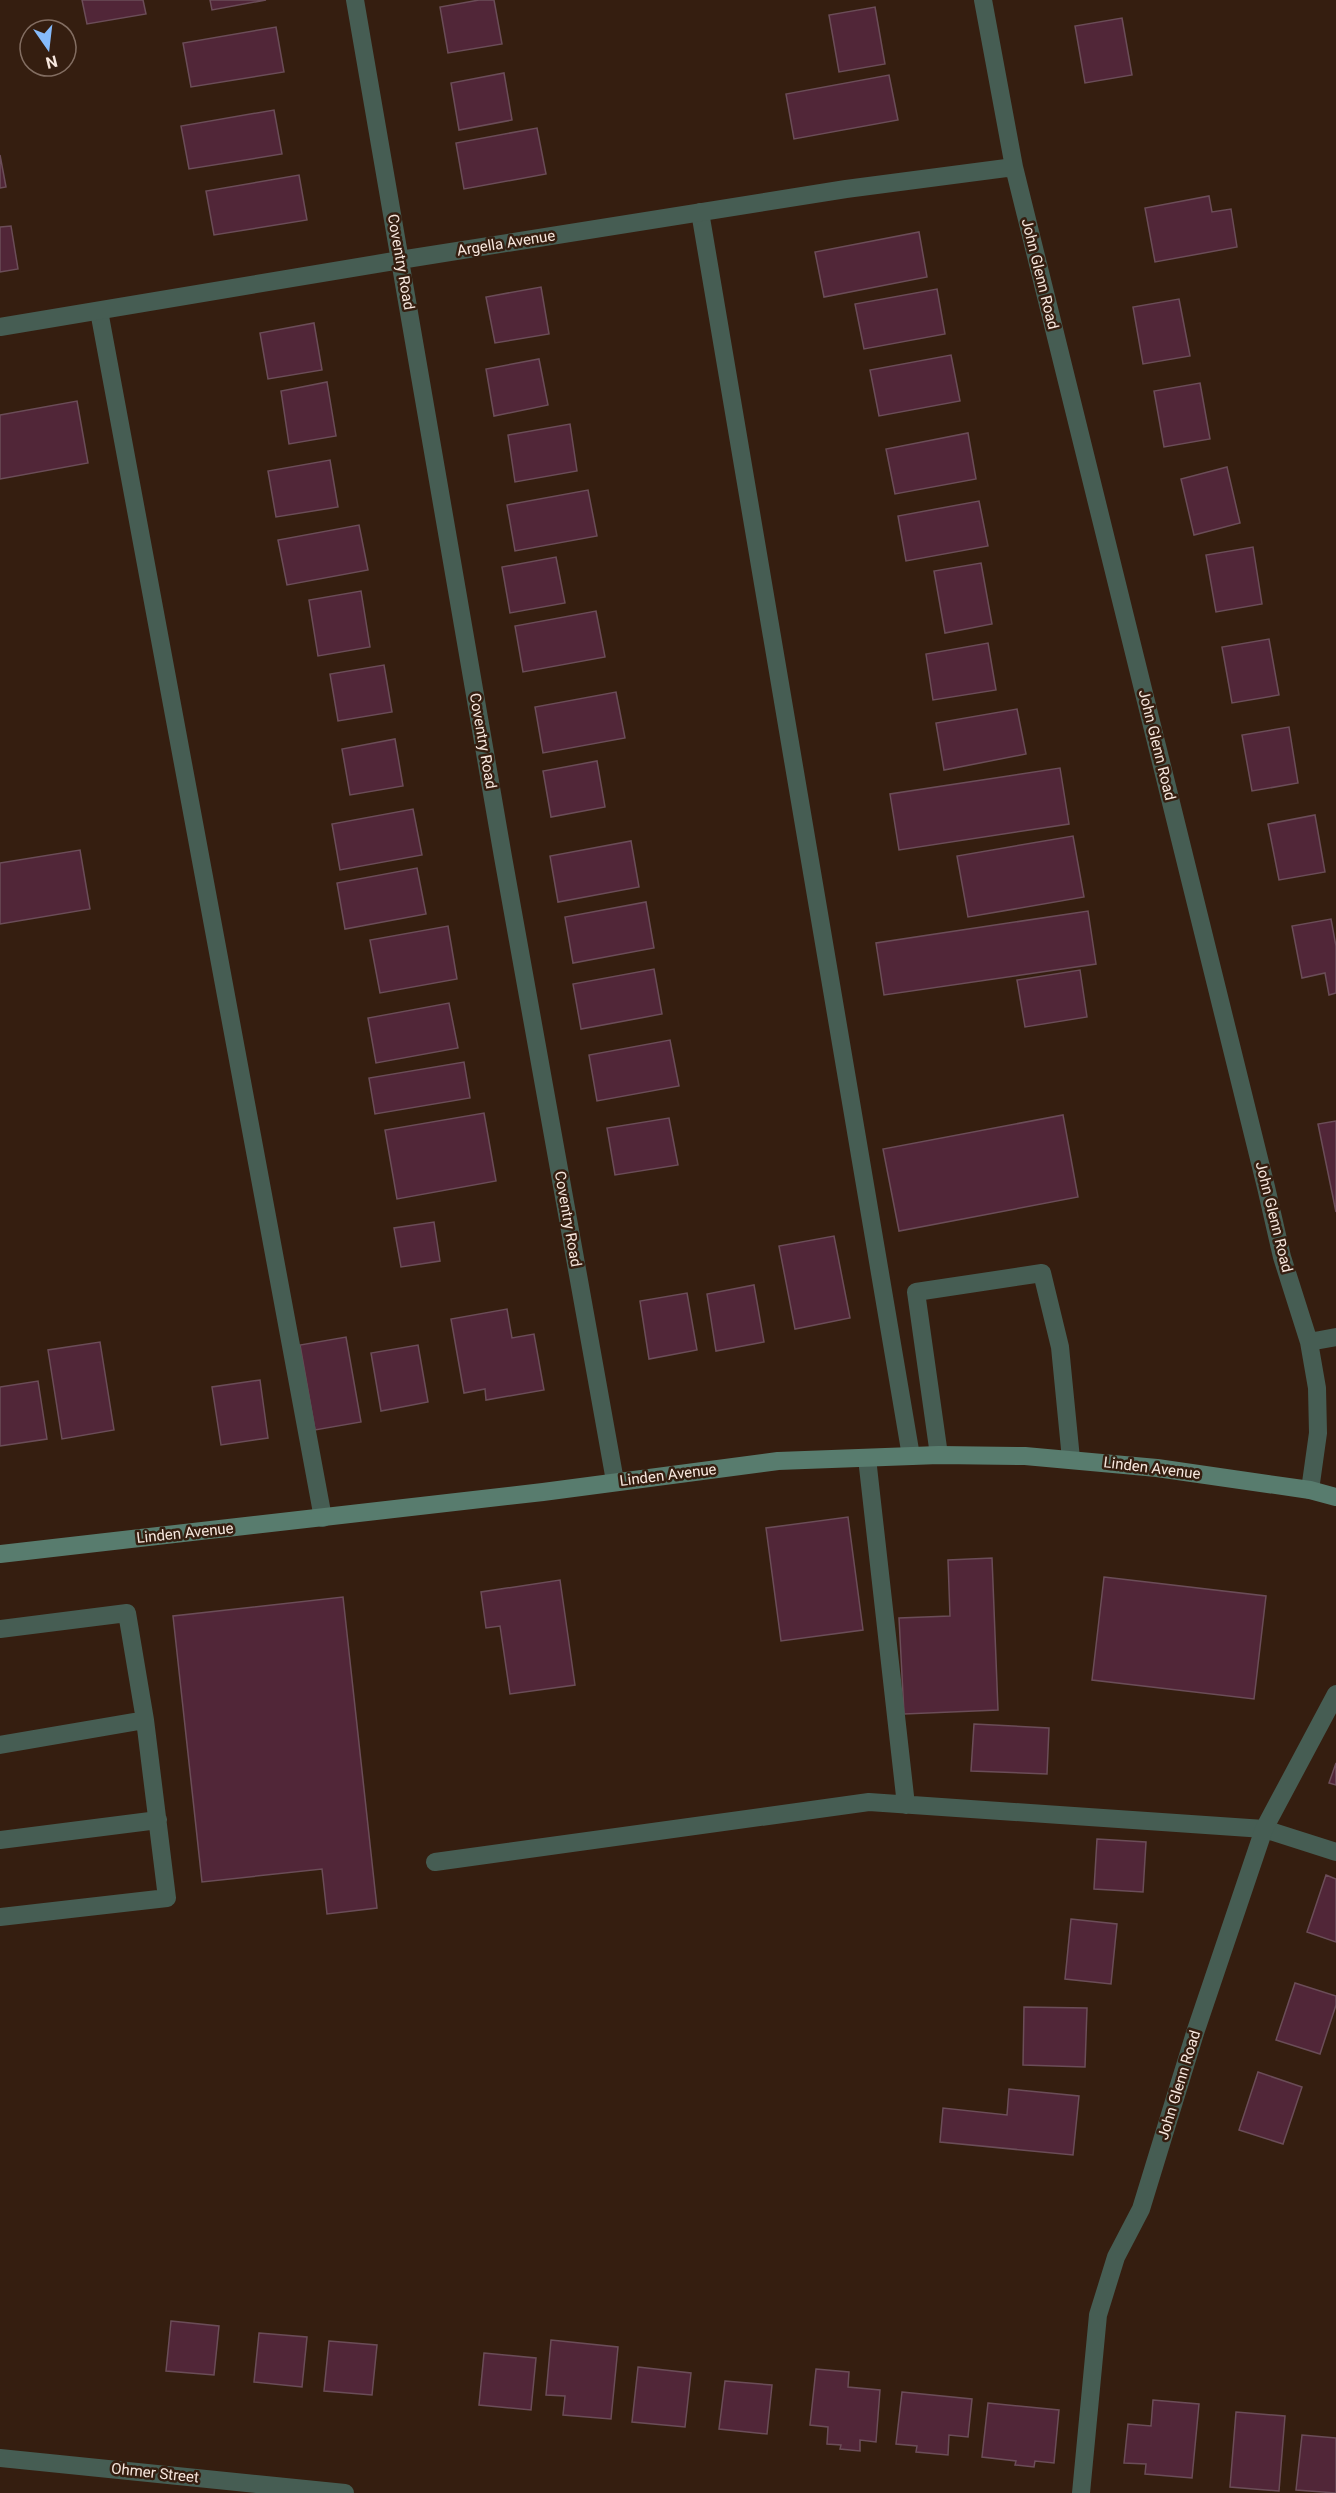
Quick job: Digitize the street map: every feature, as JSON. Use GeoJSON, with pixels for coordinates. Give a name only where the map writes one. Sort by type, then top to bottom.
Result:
{"type":"FeatureCollection","features":[{"type":"Feature","properties":{"kind":"main road","name":"Linden Avenue"},"geometry":{"type":"LineString","coordinates":[[0,1554],[543,1492],[778,1461],[939,1455],[1025,1455],[1157,1467],[1310,1490],[1336,1497]]}},
{"type":"Feature","properties":{"kind":"street","name":"Coventry Road"},"geometry":{"type":"LineString","coordinates":[[355,0],[501,845],[615,1481]]}},
{"type":"Feature","properties":{"kind":"street","name":"John Glenn Road"},"geometry":{"type":"LineString","coordinates":[[983,0],[1014,167],[1282,1257],[1309,1342],[1317,1388],[1318,1433],[1310,1490]]}},
{"type":"Feature","properties":{"kind":"street","name":"Argella Avenue"},"geometry":{"type":"LineString","coordinates":[[0,327],[700,212],[846,189],[1014,167]]}},
{"type":"Feature","properties":{"kind":"street"},"geometry":{"type":"LineString","coordinates":[[700,212],[911,1456]]}},
{"type":"Feature","properties":{"kind":"street"},"geometry":{"type":"LineString","coordinates":[[99,311],[323,1518]]}},
{"type":"Feature","properties":{"kind":"street"},"geometry":{"type":"LineString","coordinates":[[939,1455],[916,1292],[1042,1273],[1060,1347],[1071,1459]]}},
{"type":"Feature","properties":{"kind":"street"},"geometry":{"type":"LineString","coordinates":[[1309,1342],[1336,1337]]}},
{"type":"Feature","properties":{"kind":"street"},"geometry":{"type":"LineString","coordinates":[[867,1458],[906,1805]]}},
{"type":"Feature","properties":{"kind":"street"},"geometry":{"type":"LineString","coordinates":[[0,1629],[127,1613],[145,1720],[167,1898],[0,1917]]}},
{"type":"Feature","properties":{"kind":"street","name":"John Glenn Road"},"geometry":{"type":"LineString","coordinates":[[1081,2493],[1098,2315],[1116,2257],[1141,2209],[1195,2033],[1264,1829],[1336,1694]]}},
{"type":"Feature","properties":{"kind":"street"},"geometry":{"type":"LineString","coordinates":[[0,1745],[145,1720]]}},
{"type":"Feature","properties":{"kind":"street"},"geometry":{"type":"LineString","coordinates":[[435,1862],[868,1802],[1264,1829],[1336,1852]]}},
{"type":"Feature","properties":{"kind":"street"},"geometry":{"type":"LineString","coordinates":[[0,1840],[158,1820]]}},
{"type":"Feature","properties":{"kind":"street","name":"Ohmer Street"},"geometry":{"type":"LineString","coordinates":[[0,2458],[345,2493]]}},
{"type":"Feature","properties":{"kind":"building"},"geometry":{"type":"Polygon","coordinates":[[[82,0],[143,0],[146,14],[87,24],[82,0]]]}},
{"type":"Feature","properties":{"kind":"building"},"geometry":{"type":"Polygon","coordinates":[[[210,0],[266,0],[212,10],[210,0]]]}},
{"type":"Feature","properties":{"kind":"building"},"geometry":{"type":"Polygon","coordinates":[[[479,0],[494,0],[502,44],[448,53],[440,7],[479,0]]]}},
{"type":"Feature","properties":{"kind":"building"},"geometry":{"type":"Polygon","coordinates":[[[875,7],[885,64],[839,72],[829,15],[875,7]]]}},
{"type":"Feature","properties":{"kind":"building"},"geometry":{"type":"Polygon","coordinates":[[[1122,18],[1132,75],[1085,83],[1075,26],[1122,18]]]}},
{"type":"Feature","properties":{"kind":"building"},"geometry":{"type":"Polygon","coordinates":[[[276,27],[284,72],[191,87],[183,43],[276,27]]]}},
{"type":"Feature","properties":{"kind":"building"},"geometry":{"type":"Polygon","coordinates":[[[504,73],[512,120],[459,130],[451,83],[504,73]]]}},
{"type":"Feature","properties":{"kind":"building"},"geometry":{"type":"Polygon","coordinates":[[[889,75],[898,120],[794,139],[786,94],[889,75]]]}},
{"type":"Feature","properties":{"kind":"building"},"geometry":{"type":"Polygon","coordinates":[[[274,110],[282,154],[189,169],[181,126],[274,110]]]}},
{"type":"Feature","properties":{"kind":"building"},"geometry":{"type":"Polygon","coordinates":[[[537,128],[546,174],[464,189],[456,143],[537,128]]]}},
{"type":"Feature","properties":{"kind":"building"},"geometry":{"type":"Polygon","coordinates":[[[0,155],[6,187],[0,188],[0,155]]]}},
{"type":"Feature","properties":{"kind":"building"},"geometry":{"type":"Polygon","coordinates":[[[299,175],[307,220],[214,235],[206,191],[299,175]]]}},
{"type":"Feature","properties":{"kind":"building"},"geometry":{"type":"Polygon","coordinates":[[[1209,196],[1212,212],[1231,209],[1237,247],[1155,262],[1145,208],[1209,196]]]}},
{"type":"Feature","properties":{"kind":"building"},"geometry":{"type":"Polygon","coordinates":[[[11,226],[18,269],[0,272],[0,227],[11,226]]]}},
{"type":"Feature","properties":{"kind":"building"},"geometry":{"type":"Polygon","coordinates":[[[919,232],[927,277],[824,297],[815,252],[919,232]]]}},
{"type":"Feature","properties":{"kind":"building"},"geometry":{"type":"Polygon","coordinates":[[[541,287],[549,334],[495,343],[486,297],[541,287]]]}},
{"type":"Feature","properties":{"kind":"building"},"geometry":{"type":"Polygon","coordinates":[[[937,289],[945,334],[864,349],[855,304],[937,289]]]}},
{"type":"Feature","properties":{"kind":"building"},"geometry":{"type":"Polygon","coordinates":[[[1179,299],[1190,356],[1143,364],[1133,307],[1179,299]]]}},
{"type":"Feature","properties":{"kind":"building"},"geometry":{"type":"Polygon","coordinates":[[[314,323],[322,370],[268,379],[260,333],[314,323]]]}},
{"type":"Feature","properties":{"kind":"building"},"geometry":{"type":"Polygon","coordinates":[[[951,355],[960,401],[879,416],[870,370],[951,355]]]}},
{"type":"Feature","properties":{"kind":"building"},"geometry":{"type":"Polygon","coordinates":[[[539,359],[548,405],[494,416],[486,369],[539,359]]]}},
{"type":"Feature","properties":{"kind":"building"},"geometry":{"type":"Polygon","coordinates":[[[327,382],[336,436],[289,444],[281,391],[327,382]]]}},
{"type":"Feature","properties":{"kind":"building"},"geometry":{"type":"Polygon","coordinates":[[[1200,383],[1210,439],[1164,447],[1154,391],[1200,383]]]}},
{"type":"Feature","properties":{"kind":"building"},"geometry":{"type":"Polygon","coordinates":[[[77,401],[88,463],[0,479],[0,415],[77,401]]]}},
{"type":"Feature","properties":{"kind":"building"},"geometry":{"type":"Polygon","coordinates":[[[570,424],[577,471],[515,482],[508,435],[570,424]]]}},
{"type":"Feature","properties":{"kind":"building"},"geometry":{"type":"Polygon","coordinates":[[[968,433],[976,479],[895,494],[886,449],[968,433]]]}},
{"type":"Feature","properties":{"kind":"building"},"geometry":{"type":"Polygon","coordinates":[[[330,460],[338,507],[276,517],[268,471],[330,460]]]}},
{"type":"Feature","properties":{"kind":"building"},"geometry":{"type":"Polygon","coordinates":[[[1227,467],[1240,523],[1194,535],[1181,479],[1227,467]]]}},
{"type":"Feature","properties":{"kind":"building"},"geometry":{"type":"Polygon","coordinates":[[[588,490],[597,536],[515,551],[507,505],[588,490]]]}},
{"type":"Feature","properties":{"kind":"building"},"geometry":{"type":"Polygon","coordinates":[[[979,501],[988,546],[906,561],[898,516],[979,501]]]}},
{"type":"Feature","properties":{"kind":"building"},"geometry":{"type":"Polygon","coordinates":[[[359,525],[368,570],[287,585],[278,540],[359,525]]]}},
{"type":"Feature","properties":{"kind":"building"},"geometry":{"type":"Polygon","coordinates":[[[1253,547],[1262,604],[1216,612],[1206,555],[1253,547]]]}},
{"type":"Feature","properties":{"kind":"building"},"geometry":{"type":"Polygon","coordinates":[[[556,557],[565,603],[510,613],[502,567],[556,557]]]}},
{"type":"Feature","properties":{"kind":"building"},"geometry":{"type":"Polygon","coordinates":[[[981,563],[992,624],[945,633],[934,571],[981,563]]]}},
{"type":"Feature","properties":{"kind":"building"},"geometry":{"type":"Polygon","coordinates":[[[361,591],[370,647],[318,656],[309,600],[361,591]]]}},
{"type":"Feature","properties":{"kind":"building"},"geometry":{"type":"Polygon","coordinates":[[[596,611],[605,657],[523,672],[515,626],[596,611]]]}},
{"type":"Feature","properties":{"kind":"building"},"geometry":{"type":"Polygon","coordinates":[[[1269,639],[1279,695],[1232,703],[1222,647],[1269,639]]]}},
{"type":"Feature","properties":{"kind":"building"},"geometry":{"type":"Polygon","coordinates":[[[988,643],[996,690],[933,700],[926,654],[988,643]]]}},
{"type":"Feature","properties":{"kind":"building"},"geometry":{"type":"Polygon","coordinates":[[[384,665],[392,712],[338,721],[330,674],[384,665]]]}},
{"type":"Feature","properties":{"kind":"building"},"geometry":{"type":"Polygon","coordinates":[[[616,692],[625,738],[543,753],[535,707],[616,692]]]}},
{"type":"Feature","properties":{"kind":"building"},"geometry":{"type":"Polygon","coordinates":[[[1017,709],[1026,754],[944,770],[936,723],[1017,709]]]}},
{"type":"Feature","properties":{"kind":"building"},"geometry":{"type":"Polygon","coordinates":[[[1289,727],[1298,783],[1252,791],[1242,735],[1289,727]]]}},
{"type":"Feature","properties":{"kind":"building"},"geometry":{"type":"Polygon","coordinates":[[[395,739],[403,786],[350,795],[342,749],[395,739]]]}},
{"type":"Feature","properties":{"kind":"building"},"geometry":{"type":"Polygon","coordinates":[[[597,761],[605,807],[551,817],[543,771],[597,761]]]}},
{"type":"Feature","properties":{"kind":"building"},"geometry":{"type":"Polygon","coordinates":[[[1060,768],[1069,824],[899,850],[890,794],[1060,768]]]}},
{"type":"Feature","properties":{"kind":"building"},"geometry":{"type":"Polygon","coordinates":[[[413,809],[422,855],[340,870],[332,824],[413,809]]]}},
{"type":"Feature","properties":{"kind":"building"},"geometry":{"type":"Polygon","coordinates":[[[1315,815],[1325,872],[1279,880],[1268,824],[1315,815]]]}},
{"type":"Feature","properties":{"kind":"building"},"geometry":{"type":"Polygon","coordinates":[[[1073,836],[1084,897],[968,917],[957,856],[1073,836]]]}},
{"type":"Feature","properties":{"kind":"building"},"geometry":{"type":"Polygon","coordinates":[[[631,841],[639,887],[558,902],[550,856],[631,841]]]}},
{"type":"Feature","properties":{"kind":"building"},"geometry":{"type":"Polygon","coordinates":[[[80,850],[90,909],[0,924],[0,863],[80,850]]]}},
{"type":"Feature","properties":{"kind":"building"},"geometry":{"type":"Polygon","coordinates":[[[417,868],[426,914],[345,929],[337,883],[417,868]]]}},
{"type":"Feature","properties":{"kind":"building"},"geometry":{"type":"Polygon","coordinates":[[[646,902],[654,948],[573,963],[565,917],[646,902]]]}},
{"type":"Feature","properties":{"kind":"building"},"geometry":{"type":"Polygon","coordinates":[[[1088,911],[1096,964],[884,995],[876,943],[1088,911]]]}},
{"type":"Feature","properties":{"kind":"building"},"geometry":{"type":"Polygon","coordinates":[[[1331,919],[1336,946],[1336,993],[1329,995],[1325,973],[1302,978],[1292,926],[1331,919]]]}},
{"type":"Feature","properties":{"kind":"building"},"geometry":{"type":"Polygon","coordinates":[[[448,926],[457,979],[380,993],[370,940],[448,926]]]}},
{"type":"Feature","properties":{"kind":"building"},"geometry":{"type":"Polygon","coordinates":[[[654,969],[662,1014],[581,1029],[573,984],[654,969]]]}},
{"type":"Feature","properties":{"kind":"building"},"geometry":{"type":"Polygon","coordinates":[[[1080,970],[1087,1017],[1025,1027],[1017,980],[1080,970]]]}},
{"type":"Feature","properties":{"kind":"building"},"geometry":{"type":"Polygon","coordinates":[[[449,1003],[458,1048],[376,1063],[368,1018],[449,1003]]]}},
{"type":"Feature","properties":{"kind":"building"},"geometry":{"type":"Polygon","coordinates":[[[670,1040],[679,1086],[597,1101],[589,1055],[670,1040]]]}},
{"type":"Feature","properties":{"kind":"building"},"geometry":{"type":"Polygon","coordinates":[[[464,1062],[470,1098],[375,1114],[369,1078],[464,1062]]]}},
{"type":"Feature","properties":{"kind":"building"},"geometry":{"type":"Polygon","coordinates":[[[484,1113],[496,1181],[397,1199],[385,1130],[484,1113]]]}},
{"type":"Feature","properties":{"kind":"building"},"geometry":{"type":"Polygon","coordinates":[[[1063,1115],[1078,1197],[899,1231],[883,1149],[1063,1115]]]}},
{"type":"Feature","properties":{"kind":"building"},"geometry":{"type":"Polygon","coordinates":[[[669,1118],[678,1165],[615,1175],[607,1128],[669,1118]]]}},
{"type":"Feature","properties":{"kind":"building"},"geometry":{"type":"Polygon","coordinates":[[[1336,1121],[1336,1212],[1318,1124],[1336,1121]]]}},
{"type":"Feature","properties":{"kind":"building"},"geometry":{"type":"Polygon","coordinates":[[[434,1222],[440,1261],[401,1267],[394,1228],[434,1222]]]}},
{"type":"Feature","properties":{"kind":"building"},"geometry":{"type":"Polygon","coordinates":[[[834,1236],[850,1318],[795,1329],[779,1246],[834,1236]]]}},
{"type":"Feature","properties":{"kind":"building"},"geometry":{"type":"Polygon","coordinates":[[[754,1285],[764,1342],[716,1351],[707,1294],[754,1285]]]}},
{"type":"Feature","properties":{"kind":"building"},"geometry":{"type":"Polygon","coordinates":[[[687,1293],[697,1350],[649,1359],[640,1301],[687,1293]]]}},
{"type":"Feature","properties":{"kind":"building"},"geometry":{"type":"Polygon","coordinates":[[[507,1309],[512,1338],[534,1334],[544,1390],[486,1400],[485,1389],[464,1393],[451,1319],[507,1309]]]}},
{"type":"Feature","properties":{"kind":"building"},"geometry":{"type":"Polygon","coordinates":[[[346,1337],[361,1422],[315,1430],[300,1345],[346,1337]]]}},
{"type":"Feature","properties":{"kind":"building"},"geometry":{"type":"Polygon","coordinates":[[[100,1342],[114,1430],[62,1439],[48,1350],[100,1342]]]}},
{"type":"Feature","properties":{"kind":"building"},"geometry":{"type":"Polygon","coordinates":[[[418,1345],[428,1402],[381,1411],[371,1353],[418,1345]]]}},
{"type":"Feature","properties":{"kind":"building"},"geometry":{"type":"Polygon","coordinates":[[[260,1380],[268,1438],[221,1445],[212,1387],[260,1380]]]}},
{"type":"Feature","properties":{"kind":"building"},"geometry":{"type":"Polygon","coordinates":[[[38,1381],[47,1439],[0,1446],[0,1387],[38,1381]]]}},
{"type":"Feature","properties":{"kind":"building"},"geometry":{"type":"Polygon","coordinates":[[[848,1517],[863,1630],[781,1641],[766,1528],[848,1517]]]}},
{"type":"Feature","properties":{"kind":"building"},"geometry":{"type":"Polygon","coordinates":[[[992,1558],[998,1710],[904,1714],[899,1618],[950,1616],[948,1560],[992,1558]]]}},
{"type":"Feature","properties":{"kind":"building"},"geometry":{"type":"Polygon","coordinates":[[[1104,1577],[1266,1596],[1254,1699],[1092,1680],[1104,1577]]]}},
{"type":"Feature","properties":{"kind":"building"},"geometry":{"type":"Polygon","coordinates":[[[560,1580],[575,1685],[510,1694],[500,1626],[486,1628],[481,1592],[560,1580]]]}},
{"type":"Feature","properties":{"kind":"building"},"geometry":{"type":"Polygon","coordinates":[[[343,1597],[377,1908],[327,1914],[322,1869],[202,1882],[173,1616],[343,1597]]]}},
{"type":"Feature","properties":{"kind":"building"},"geometry":{"type":"Polygon","coordinates":[[[974,1724],[1049,1728],[1047,1774],[971,1771],[974,1724]]]}},
{"type":"Feature","properties":{"kind":"building"},"geometry":{"type":"Polygon","coordinates":[[[1336,1763],[1336,1785],[1329,1783],[1336,1763]]]}},
{"type":"Feature","properties":{"kind":"building"},"geometry":{"type":"Polygon","coordinates":[[[1097,1839],[1146,1842],[1143,1892],[1094,1889],[1097,1839]]]}},
{"type":"Feature","properties":{"kind":"building"},"geometry":{"type":"Polygon","coordinates":[[[1326,1875],[1336,1879],[1336,1942],[1307,1932],[1326,1875]]]}},
{"type":"Feature","properties":{"kind":"building"},"geometry":{"type":"Polygon","coordinates":[[[1071,1919],[1117,1924],[1111,1984],[1065,1979],[1071,1919]]]}},
{"type":"Feature","properties":{"kind":"building"},"geometry":{"type":"Polygon","coordinates":[[[1295,1983],[1336,1996],[1336,2005],[1320,2054],[1276,2040],[1295,1983]]]}},
{"type":"Feature","properties":{"kind":"building"},"geometry":{"type":"Polygon","coordinates":[[[1024,2007],[1087,2008],[1085,2067],[1023,2065],[1024,2007]]]}},
{"type":"Feature","properties":{"kind":"building"},"geometry":{"type":"Polygon","coordinates":[[[1258,2072],[1302,2087],[1283,2144],[1239,2130],[1258,2072]]]}},
{"type":"Feature","properties":{"kind":"building"},"geometry":{"type":"Polygon","coordinates":[[[1009,2089],[1079,2096],[1073,2155],[940,2142],[943,2108],[1007,2115],[1009,2089]]]}},
{"type":"Feature","properties":{"kind":"building"},"geometry":{"type":"Polygon","coordinates":[[[171,2321],[219,2326],[214,2375],[166,2371],[171,2321]]]}},
{"type":"Feature","properties":{"kind":"building"},"geometry":{"type":"Polygon","coordinates":[[[259,2333],[307,2337],[302,2387],[254,2382],[259,2333]]]}},
{"type":"Feature","properties":{"kind":"building"},"geometry":{"type":"Polygon","coordinates":[[[551,2340],[618,2347],[611,2419],[563,2415],[565,2396],[546,2395],[551,2340]]]}},
{"type":"Feature","properties":{"kind":"building"},"geometry":{"type":"Polygon","coordinates":[[[329,2341],[377,2345],[372,2395],[324,2391],[329,2341]]]}},
{"type":"Feature","properties":{"kind":"building"},"geometry":{"type":"Polygon","coordinates":[[[484,2353],[536,2358],[531,2410],[479,2405],[484,2353]]]}},
{"type":"Feature","properties":{"kind":"building"},"geometry":{"type":"Polygon","coordinates":[[[638,2367],[691,2373],[685,2427],[632,2422],[638,2367]]]}},
{"type":"Feature","properties":{"kind":"building"},"geometry":{"type":"Polygon","coordinates":[[[816,2369],[849,2372],[848,2387],[880,2390],[876,2442],[860,2440],[860,2451],[840,2449],[841,2445],[827,2444],[828,2427],[810,2425],[816,2369]]]}},
{"type":"Feature","properties":{"kind":"building"},"geometry":{"type":"Polygon","coordinates":[[[725,2381],[772,2385],[767,2434],[719,2429],[725,2381]]]}},
{"type":"Feature","properties":{"kind":"building"},"geometry":{"type":"Polygon","coordinates":[[[902,2392],[972,2399],[968,2437],[949,2435],[948,2455],[916,2452],[917,2446],[896,2444],[902,2392]]]}},
{"type":"Feature","properties":{"kind":"building"},"geometry":{"type":"Polygon","coordinates":[[[1153,2400],[1199,2404],[1192,2478],[1145,2474],[1146,2464],[1124,2463],[1128,2424],[1151,2426],[1153,2400]]]}},
{"type":"Feature","properties":{"kind":"building"},"geometry":{"type":"Polygon","coordinates":[[[988,2403],[1059,2410],[1054,2463],[1035,2461],[1034,2467],[1015,2465],[1016,2461],[982,2457],[988,2403]]]}},
{"type":"Feature","properties":{"kind":"building"},"geometry":{"type":"Polygon","coordinates":[[[1236,2412],[1285,2416],[1279,2491],[1230,2487],[1236,2412]]]}},
{"type":"Feature","properties":{"kind":"building"},"geometry":{"type":"Polygon","coordinates":[[[1302,2435],[1336,2438],[1336,2493],[1296,2490],[1302,2435]]]}}]}
